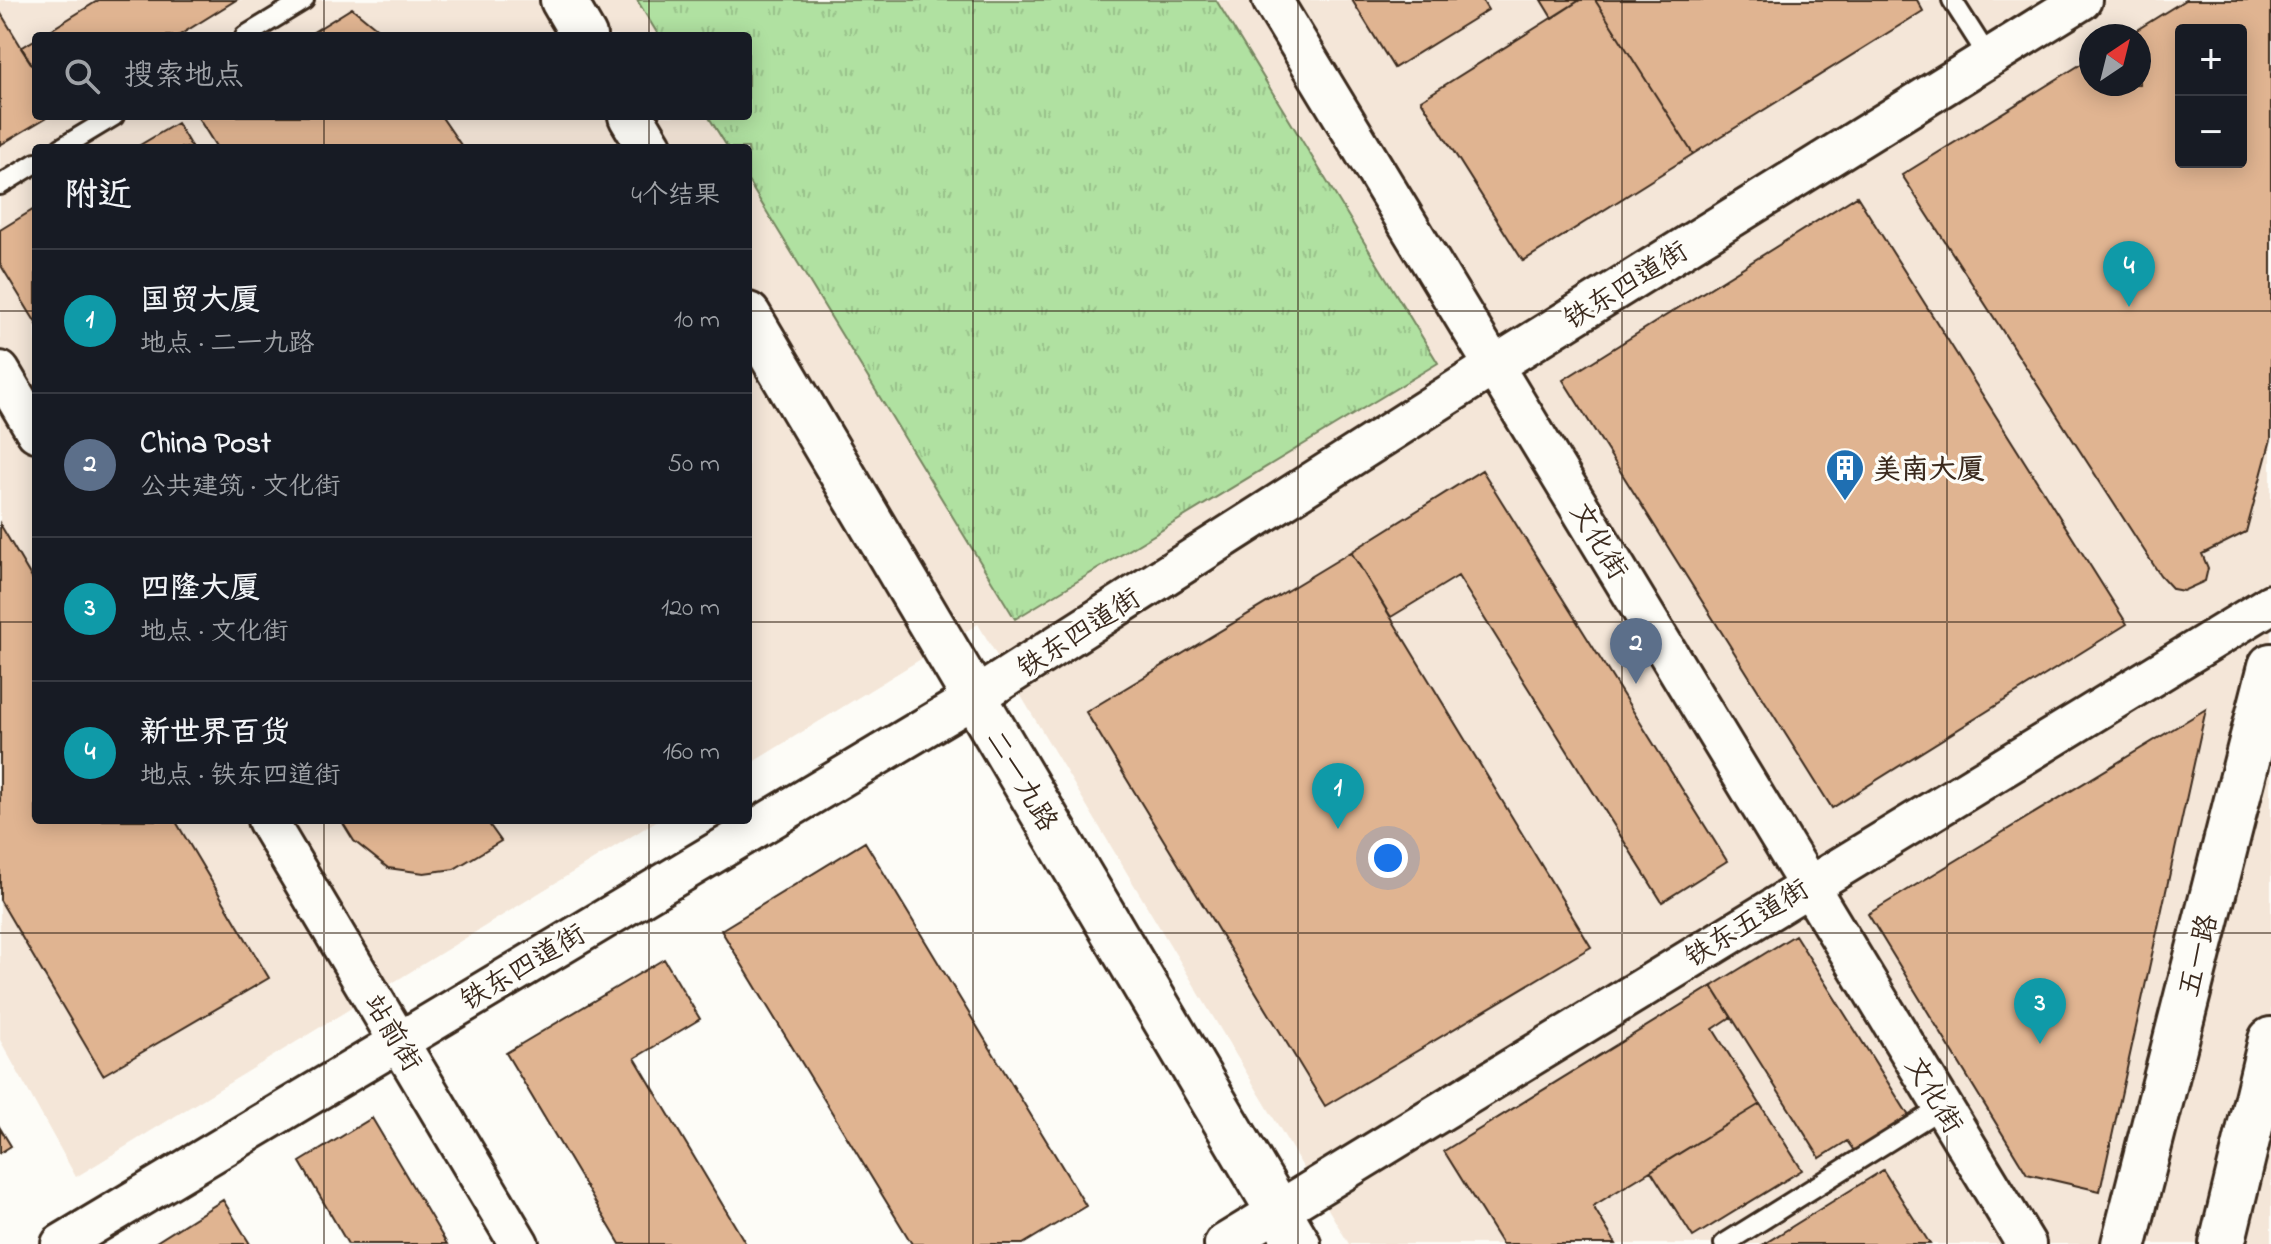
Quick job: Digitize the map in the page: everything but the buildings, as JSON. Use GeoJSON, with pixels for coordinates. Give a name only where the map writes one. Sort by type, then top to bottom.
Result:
{"type":"FeatureCollection","features":[{"type":"Feature","properties":{"kind":"main road"},"geometry":{"type":"LineString","coordinates":[[563,0],[582,32]]}},
{"type":"Feature","properties":{"kind":"main road"},"geometry":{"type":"LineString","coordinates":[[633,120],[648,144]]}},
{"type":"Feature","properties":{"kind":"main road","name":"二一九路"},"geometry":{"type":"LineString","coordinates":[[752,322],[1288,1227]]}},
{"type":"Feature","properties":{"kind":"main road","name":"五一路"},"geometry":{"type":"LineString","coordinates":[[2124,1244],[2271,666]]}},
{"type":"Feature","properties":{"kind":"main road"},"geometry":{"type":"LineString","coordinates":[[2222,1244],[2271,1040]]}},
{"type":"Feature","properties":{"kind":"street","name":"文化街"},"geometry":{"type":"LineString","coordinates":[[1272,0],[2026,1244]]}},
{"type":"Feature","properties":{"kind":"street","name":"铁东四道街"},"geometry":{"type":"LineString","coordinates":[[61,1244],[974,698],[1495,365],[2082,0]]}},
{"type":"Feature","properties":{"kind":"street"},"geometry":{"type":"LineString","coordinates":[[0,371],[32,425]]}},
{"type":"Feature","properties":{"kind":"street","name":"铁东五道街"},"geometry":{"type":"LineString","coordinates":[[1224,1244],[1288,1227],[1807,884],[2271,604]]}},
{"type":"Feature","properties":{"kind":"street","name":"站前街"},"geometry":{"type":"LineString","coordinates":[[269,824],[519,1244]]}},
{"type":"Feature","properties":{"kind":"lane"},"geometry":{"type":"LineString","coordinates":[[252,32],[304,0]]}},
{"type":"Feature","properties":{"kind":"lane"},"geometry":{"type":"LineString","coordinates":[[1952,0],[1989,58]]}},
{"type":"Feature","properties":{"kind":"lane"},"geometry":{"type":"LineString","coordinates":[[68,144],[107,120]]}},
{"type":"Feature","properties":{"kind":"lane"},"geometry":{"type":"LineString","coordinates":[[0,185],[32,165]]}},
{"type":"Feature","properties":{"kind":"lane"},"geometry":{"type":"LineString","coordinates":[[1724,1244],[1943,1107]]}},
{"type":"Feature","properties":{"kind":"shaded area"},"geometry":{"type":"Polygon","coordinates":[[[0,0],[2271,0],[2271,1244],[1349,1244],[978,624],[752,763],[752,144],[32,144],[32,824],[651,824],[76,1177],[0,1040],[0,0]]]}},
{"type":"Feature","properties":{"kind":"green space"},"geometry":{"type":"Polygon","coordinates":[[[637,0],[1216,0],[1438,363],[1015,619],[752,188],[752,144],[726,144],[710,120],[752,120],[752,32],[657,32],[637,0]]]}},
{"type":"Feature","properties":{"kind":"place","name":"新世界百货"},"geometry":{"type":"Point","coordinates":[2129,307]}},
{"type":"Feature","properties":{"kind":"place","name":"美南大厦"},"geometry":{"type":"Point","coordinates":[1845,502]}},
{"type":"Feature","properties":{"kind":"place","name":"China Post"},"geometry":{"type":"Point","coordinates":[1636,684]}},
{"type":"Feature","properties":{"kind":"place","name":"国贸大厦"},"geometry":{"type":"Point","coordinates":[1338,829]}},
{"type":"Feature","properties":{"kind":"place","name":"四隆大厦"},"geometry":{"type":"Point","coordinates":[2040,1044]}}]}
